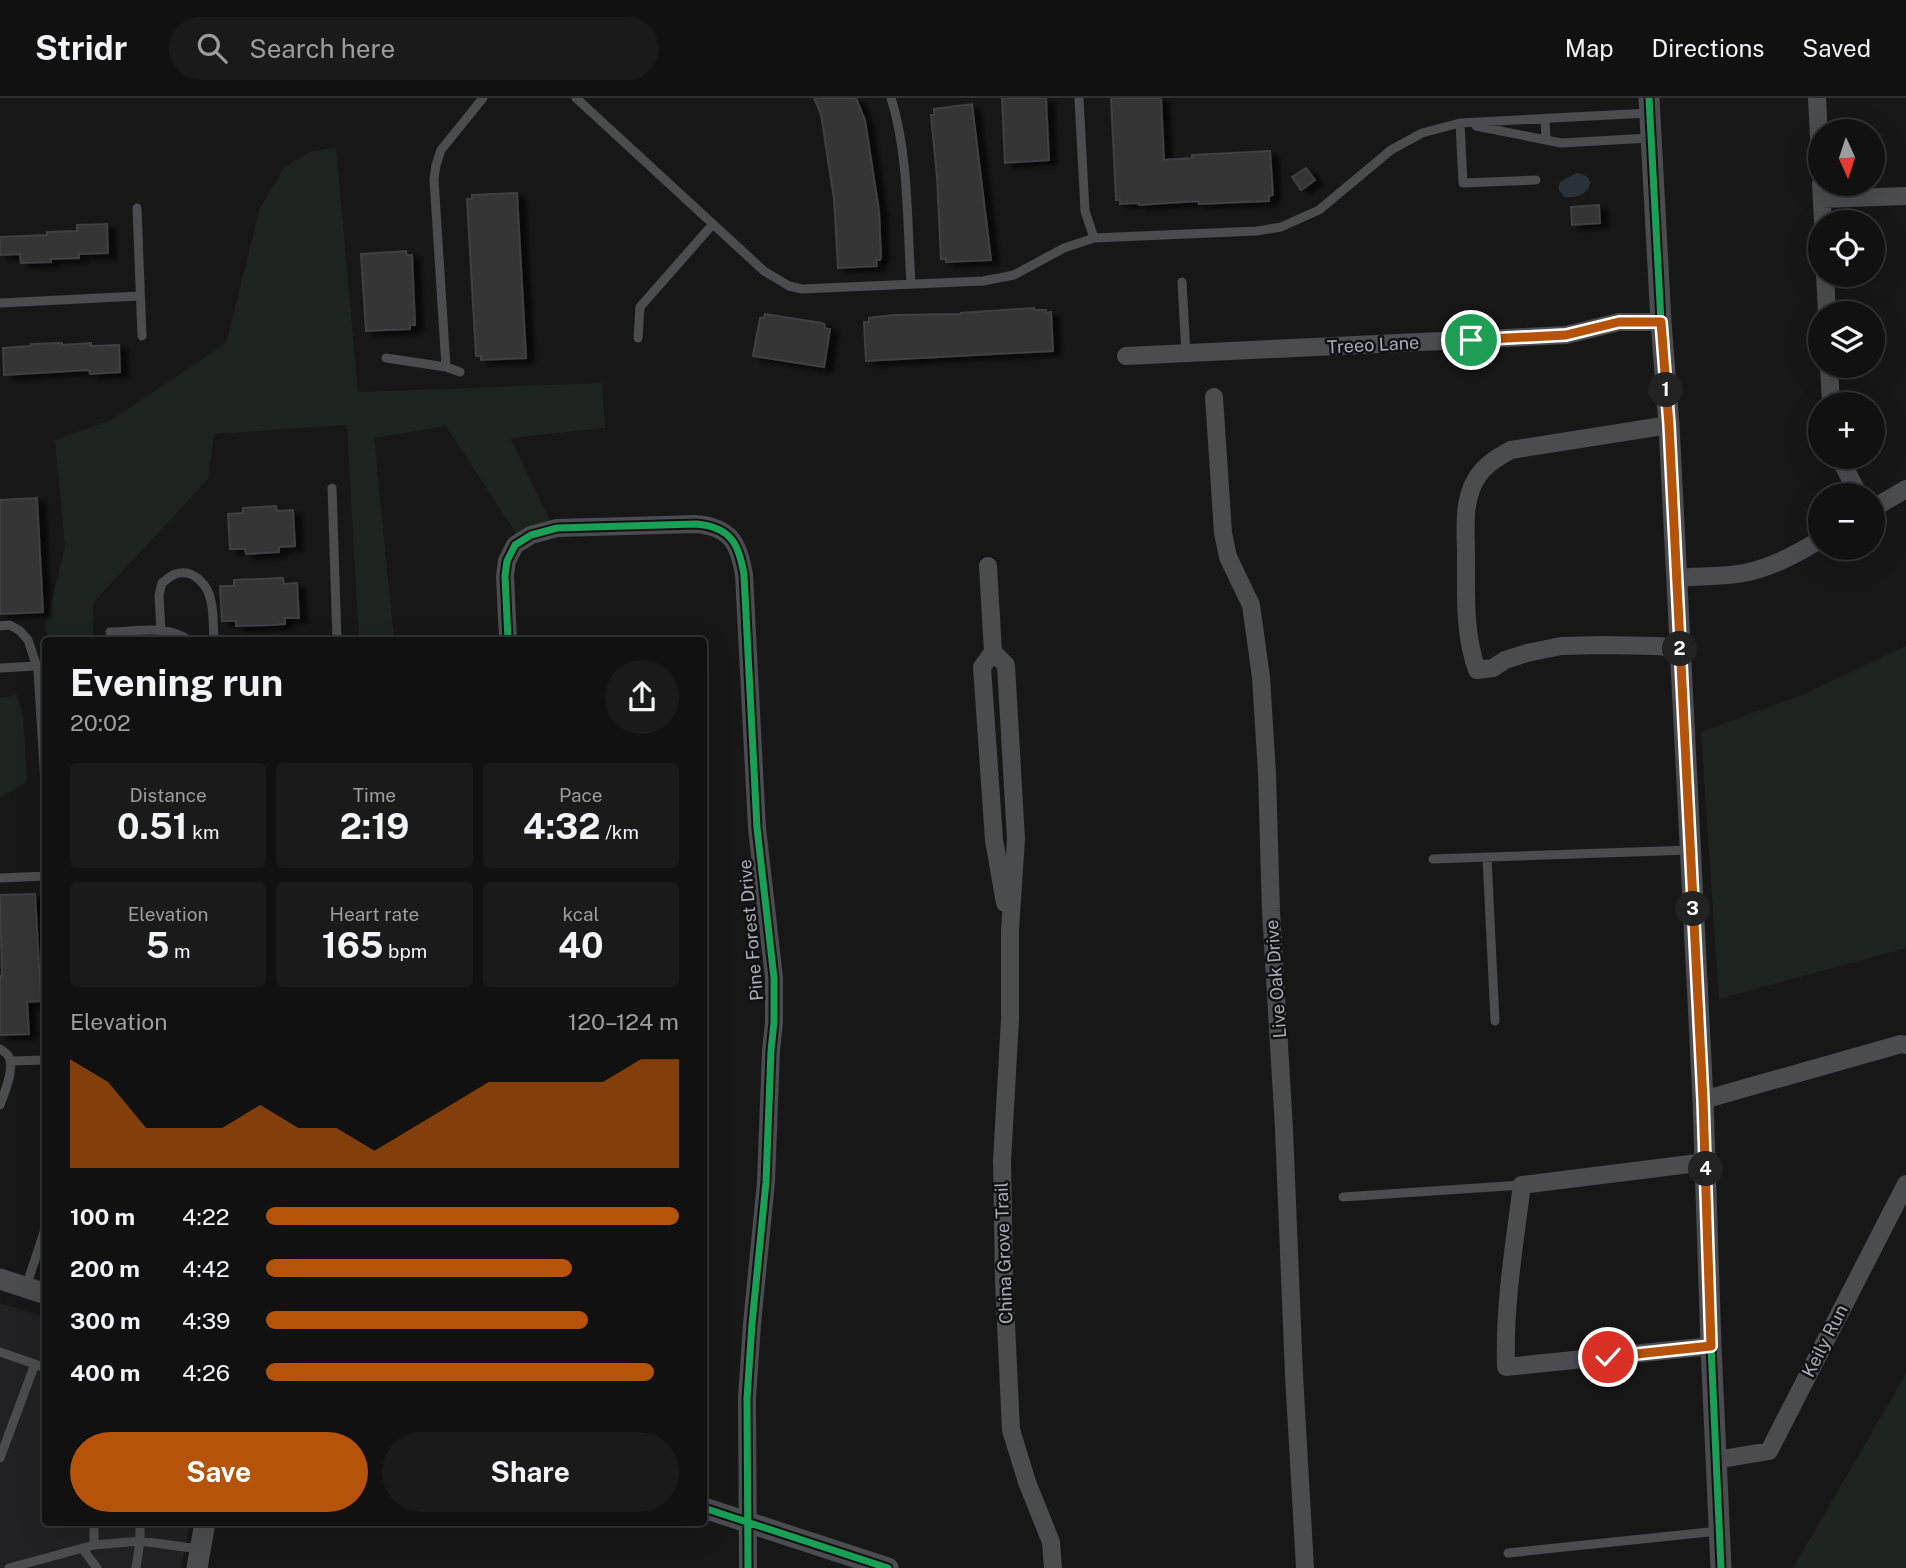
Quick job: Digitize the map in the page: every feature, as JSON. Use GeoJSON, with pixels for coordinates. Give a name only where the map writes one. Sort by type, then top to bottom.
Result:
{"type":"FeatureCollection","features":[{"type":"Feature","properties":{"kind":"street"},"geometry":{"type":"LineString","coordinates":[[1817,98],[1818,119]]}},
{"type":"Feature","properties":{"kind":"street"},"geometry":{"type":"LineString","coordinates":[[1649,106],[1669,425],[1703,1100],[1721,1568]]}},
{"type":"Feature","properties":{"kind":"street"},"geometry":{"type":"LineString","coordinates":[[1885,195],[1906,196]]}},
{"type":"Feature","properties":{"kind":"street","name":"Treeo Lane"},"geometry":{"type":"LineString","coordinates":[[1126,356],[1566,335],[1619,322],[1661,322]]}},
{"type":"Feature","properties":{"kind":"street","name":"Live Oak Drive"},"geometry":{"type":"LineString","coordinates":[[1214,397],[1223,533],[1228,556],[1251,605],[1261,677],[1305,1568]]}},
{"type":"Feature","properties":{"kind":"street"},"geometry":{"type":"LineString","coordinates":[[1669,425],[1511,450],[1490,461],[1473,485],[1466,512],[1465,600],[1471,654],[1477,670],[1493,668],[1505,660],[1527,653],[1561,646],[1680,648]]}},
{"type":"Feature","properties":{"kind":"street"},"geometry":{"type":"LineString","coordinates":[[1885,501],[1906,489]]}},
{"type":"Feature","properties":{"kind":"street","name":"Pine Forest Drive"},"geometry":{"type":"LineString","coordinates":[[508,637],[505,576],[507,561],[515,545],[531,535],[557,528],[708,525],[732,538],[741,555],[757,828],[775,978],[766,1182],[747,1398],[748,1568]]}},
{"type":"Feature","properties":{"kind":"street"},"geometry":{"type":"LineString","coordinates":[[1677,578],[1743,573],[1777,563],[1808,546]]}},
{"type":"Feature","properties":{"kind":"street","name":"China Grove Trail"},"geometry":{"type":"LineString","coordinates":[[988,566],[993,652],[1006,665],[1016,839],[1002,1161],[1011,1430],[1027,1482],[1051,1542],[1054,1568]]}},
{"type":"Feature","properties":{"kind":"street"},"geometry":{"type":"LineString","coordinates":[[1703,1100],[1901,1044],[1906,1045]]}},
{"type":"Feature","properties":{"kind":"street"},"geometry":{"type":"LineString","coordinates":[[1706,1162],[1522,1185],[1509,1289],[1506,1367],[1711,1346]]}},
{"type":"Feature","properties":{"kind":"street","name":"Keily Run"},"geometry":{"type":"LineString","coordinates":[[1716,1460],[1769,1451],[1906,1184]]}},
{"type":"Feature","properties":{"kind":"street"},"geometry":{"type":"LineString","coordinates":[[0,1279],[36,1290]]}},
{"type":"Feature","properties":{"kind":"street"},"geometry":{"type":"LineString","coordinates":[[707,1509],[888,1568]]}},
{"type":"Feature","properties":{"kind":"street"},"geometry":{"type":"LineString","coordinates":[[198,1559],[204,1526]]}},
{"type":"Feature","properties":{"kind":"lane"},"geometry":{"type":"LineString","coordinates":[[446,367],[434,180],[436,165],[441,150],[483,98]]}},
{"type":"Feature","properties":{"kind":"lane"},"geometry":{"type":"LineString","coordinates":[[576,98],[764,271],[789,286],[803,289],[983,281],[1014,275],[1065,248],[1094,238],[1282,227],[1319,210],[1391,150],[1422,133],[1460,123],[1545,119],[1649,106]]}},
{"type":"Feature","properties":{"kind":"lane"},"geometry":{"type":"LineString","coordinates":[[891,98],[903,154],[911,284]]}},
{"type":"Feature","properties":{"kind":"lane"},"geometry":{"type":"LineString","coordinates":[[1079,98],[1085,211],[1094,238]]}},
{"type":"Feature","properties":{"kind":"lane"},"geometry":{"type":"LineString","coordinates":[[1545,119],[1546,140]]}},
{"type":"Feature","properties":{"kind":"lane"},"geometry":{"type":"LineString","coordinates":[[1460,123],[1560,143],[1650,138]]}},
{"type":"Feature","properties":{"kind":"lane"},"geometry":{"type":"LineString","coordinates":[[1460,123],[1464,183],[1536,180]]}},
{"type":"Feature","properties":{"kind":"lane"},"geometry":{"type":"LineString","coordinates":[[137,208],[142,336]]}},
{"type":"Feature","properties":{"kind":"lane"},"geometry":{"type":"LineString","coordinates":[[638,338],[640,307],[713,224]]}},
{"type":"Feature","properties":{"kind":"lane"},"geometry":{"type":"LineString","coordinates":[[1182,282],[1186,354]]}},
{"type":"Feature","properties":{"kind":"lane"},"geometry":{"type":"LineString","coordinates":[[0,303],[140,296]]}},
{"type":"Feature","properties":{"kind":"lane"},"geometry":{"type":"LineString","coordinates":[[386,358],[446,367],[460,372]]}},
{"type":"Feature","properties":{"kind":"lane"},"geometry":{"type":"LineString","coordinates":[[332,488],[337,637]]}},
{"type":"Feature","properties":{"kind":"lane"},"geometry":{"type":"LineString","coordinates":[[161,631],[159,595],[162,583],[174,574],[186,572],[204,583],[209,593],[214,637]]}},
{"type":"Feature","properties":{"kind":"lane"},"geometry":{"type":"LineString","coordinates":[[0,626],[10,625],[28,640],[36,666],[42,733]]}},
{"type":"Feature","properties":{"kind":"lane"},"geometry":{"type":"LineString","coordinates":[[110,632],[170,631],[184,637]]}},
{"type":"Feature","properties":{"kind":"lane"},"geometry":{"type":"LineString","coordinates":[[0,668],[36,666]]}},
{"type":"Feature","properties":{"kind":"lane"},"geometry":{"type":"LineString","coordinates":[[1433,859],[1690,850]]}},
{"type":"Feature","properties":{"kind":"lane"},"geometry":{"type":"LineString","coordinates":[[1487,857],[1494,1021]]}},
{"type":"Feature","properties":{"kind":"lane"},"geometry":{"type":"LineString","coordinates":[[0,878],[42,876]]}},
{"type":"Feature","properties":{"kind":"lane"},"geometry":{"type":"LineString","coordinates":[[0,1049],[10,1061],[8,1081],[0,1105]]}},
{"type":"Feature","properties":{"kind":"lane"},"geometry":{"type":"LineString","coordinates":[[10,1061],[42,1060]]}},
{"type":"Feature","properties":{"kind":"lane"},"geometry":{"type":"LineString","coordinates":[[1343,1197],[1522,1185]]}},
{"type":"Feature","properties":{"kind":"lane"},"geometry":{"type":"LineString","coordinates":[[36,1290],[42,1252]]}},
{"type":"Feature","properties":{"kind":"lane"},"geometry":{"type":"LineString","coordinates":[[0,1352],[42,1367]]}},
{"type":"Feature","properties":{"kind":"lane"},"geometry":{"type":"LineString","coordinates":[[0,1458],[35,1364]]}},
{"type":"Feature","properties":{"kind":"lane"},"geometry":{"type":"LineString","coordinates":[[94,1526],[94,1545]]}},
{"type":"Feature","properties":{"kind":"lane"},"geometry":{"type":"LineString","coordinates":[[136,1568],[141,1526]]}},
{"type":"Feature","properties":{"kind":"lane"},"geometry":{"type":"LineString","coordinates":[[1508,1553],[1719,1531]]}},
{"type":"Feature","properties":{"kind":"lane"},"geometry":{"type":"LineString","coordinates":[[9,1568],[94,1545],[141,1541],[198,1559]]}},
{"type":"Feature","properties":{"kind":"lane"},"geometry":{"type":"LineString","coordinates":[[82,1548],[97,1568]]}},
{"type":"Feature","properties":{"kind":"shaded area"},"geometry":{"type":"Polygon","coordinates":[[[336,147],[358,392],[602,383],[605,428],[510,438],[550,520],[517,535],[446,426],[374,438],[394,637],[359,637],[347,425],[214,434],[208,479],[93,603],[93,637],[48,637],[45,628],[65,546],[55,440],[111,420],[226,343],[260,208],[284,168],[309,152],[336,147]]]}},
{"type":"Feature","properties":{"kind":"shaded area"},"geometry":{"type":"Polygon","coordinates":[[[1576,173],[1588,178],[1589,187],[1581,195],[1564,197],[1558,189],[1560,182],[1576,173]]]}},
{"type":"Feature","properties":{"kind":"shaded area"},"geometry":{"type":"Polygon","coordinates":[[[1906,646],[1906,948],[1719,999],[1701,732],[1804,694],[1906,646]]]}},
{"type":"Feature","properties":{"kind":"shaded area"},"geometry":{"type":"Polygon","coordinates":[[[17,695],[23,716],[27,782],[0,798],[0,698],[17,695]]]}},
{"type":"Feature","properties":{"kind":"shaded area"},"geometry":{"type":"Polygon","coordinates":[[[0,1303],[42,1316],[42,1526],[189,1526],[181,1568],[0,1568],[0,1303]]]}},
{"type":"Feature","properties":{"kind":"shaded area"},"geometry":{"type":"Polygon","coordinates":[[[1906,1372],[1906,1568],[1793,1568],[1904,1377],[1906,1372]]]}},
{"type":"Feature","properties":{"kind":"building"},"geometry":{"type":"Polygon","coordinates":[[[814,98],[856,98],[865,120],[879,211],[881,257],[876,260],[877,266],[838,268],[834,199],[821,114],[814,98]]]}},
{"type":"Feature","properties":{"kind":"building"},"geometry":{"type":"Polygon","coordinates":[[[1002,98],[1046,98],[1049,160],[1005,163],[1002,98]]]}},
{"type":"Feature","properties":{"kind":"building"},"geometry":{"type":"Polygon","coordinates":[[[1111,98],[1161,98],[1164,160],[1192,158],[1192,155],[1270,151],[1273,195],[1269,196],[1269,201],[1120,204],[1120,200],[1116,200],[1111,98]]]}},
{"type":"Feature","properties":{"kind":"building"},"geometry":{"type":"Polygon","coordinates":[[[972,104],[991,260],[946,262],[946,259],[941,259],[931,115],[934,115],[934,109],[972,104]]]}},
{"type":"Feature","properties":{"kind":"building"},"geometry":{"type":"Polygon","coordinates":[[[1306,168],[1315,180],[1301,190],[1292,177],[1306,168]]]}},
{"type":"Feature","properties":{"kind":"building"},"geometry":{"type":"Polygon","coordinates":[[[517,193],[526,358],[481,360],[481,356],[476,356],[467,199],[472,199],[472,195],[517,193]]]}},
{"type":"Feature","properties":{"kind":"building"},"geometry":{"type":"Polygon","coordinates":[[[1599,205],[1600,223],[1572,225],[1571,207],[1599,205]]]}},
{"type":"Feature","properties":{"kind":"building"},"geometry":{"type":"Polygon","coordinates":[[[107,224],[108,253],[79,254],[79,258],[51,259],[51,262],[21,263],[20,254],[0,255],[0,237],[47,235],[47,232],[77,231],[77,225],[107,224]]]}},
{"type":"Feature","properties":{"kind":"building"},"geometry":{"type":"Polygon","coordinates":[[[406,251],[407,255],[412,255],[415,325],[410,325],[410,329],[366,331],[361,254],[406,251]]]}},
{"type":"Feature","properties":{"kind":"building"},"geometry":{"type":"Polygon","coordinates":[[[1034,308],[1046,310],[1046,313],[1051,312],[1053,351],[866,361],[864,322],[869,322],[869,318],[1034,308]]]}},
{"type":"Feature","properties":{"kind":"building"},"geometry":{"type":"Polygon","coordinates":[[[765,314],[822,323],[824,328],[830,329],[824,367],[753,356],[760,318],[764,318],[765,314]]]}},
{"type":"Feature","properties":{"kind":"building"},"geometry":{"type":"Polygon","coordinates":[[[62,343],[119,345],[120,372],[90,374],[89,370],[4,375],[3,348],[62,343]]]}},
{"type":"Feature","properties":{"kind":"building"},"geometry":{"type":"Polygon","coordinates":[[[37,498],[43,612],[0,614],[0,500],[37,498]]]}},
{"type":"Feature","properties":{"kind":"building"},"geometry":{"type":"Polygon","coordinates":[[[276,506],[277,511],[293,510],[295,546],[279,547],[279,552],[246,554],[245,549],[230,549],[228,514],[243,513],[243,508],[276,506]]]}},
{"type":"Feature","properties":{"kind":"building"},"geometry":{"type":"Polygon","coordinates":[[[283,578],[284,584],[297,583],[299,618],[285,618],[285,624],[271,625],[236,626],[236,621],[222,621],[220,586],[234,586],[234,580],[283,578]]]}},
{"type":"Feature","properties":{"kind":"building"},"geometry":{"type":"Polygon","coordinates":[[[35,894],[41,1001],[27,1002],[29,1034],[0,1035],[0,895],[35,894]]]}},
{"type":"Feature","properties":{"kind":"cycle path"},"geometry":{"type":"LineString","coordinates":[[1649,98],[1669,425],[1703,1100],[1721,1568]]}},
{"type":"Feature","properties":{"kind":"cycle path"},"geometry":{"type":"LineString","coordinates":[[508,637],[505,576],[507,561],[515,545],[531,535],[557,528],[696,524],[718,529],[736,546],[744,575],[757,828],[774,978],[766,1182],[747,1398],[748,1568]]}},
{"type":"Feature","properties":{"kind":"cycle path"},"geometry":{"type":"LineString","coordinates":[[707,1509],[888,1568]]}},
{"type":"Feature","properties":{"kind":"route"},"geometry":{"type":"LineString","coordinates":[[1471,340],[1566,335],[1619,322],[1661,322],[1669,425],[1703,1100],[1711,1346],[1608,1357]]}}]}
